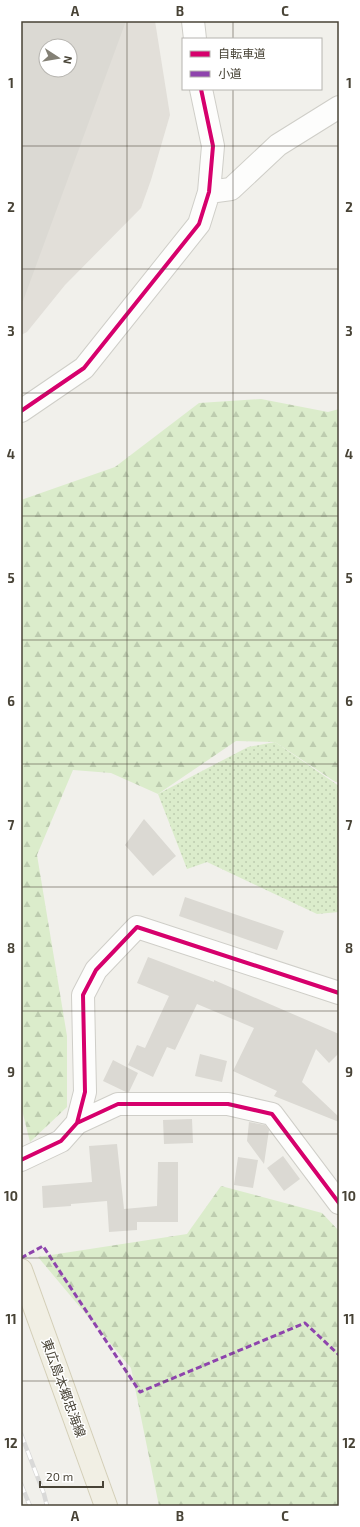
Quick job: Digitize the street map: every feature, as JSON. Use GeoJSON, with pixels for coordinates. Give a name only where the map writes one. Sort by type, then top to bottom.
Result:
{"type":"FeatureCollection","features":[{"type":"Feature","properties":{"kind":"main road","name":"東広島本郷忠海線"},"geometry":{"type":"LineString","coordinates":[[21,1270],[106,1506]]}},
{"type":"Feature","properties":{"kind":"street"},"geometry":{"type":"LineString","coordinates":[[193,21],[195,38]]}},
{"type":"Feature","properties":{"kind":"street"},"geometry":{"type":"LineString","coordinates":[[21,411],[84,368],[199,224],[210,192],[213,146],[201,90]]}},
{"type":"Feature","properties":{"kind":"street"},"geometry":{"type":"LineString","coordinates":[[210,192],[231,189],[278,145],[339,108]]}},
{"type":"Feature","properties":{"kind":"street"},"geometry":{"type":"LineString","coordinates":[[77,1123],[85,1092],[83,995],[96,970],[137,927],[339,993]]}},
{"type":"Feature","properties":{"kind":"street"},"geometry":{"type":"LineString","coordinates":[[21,1160],[61,1141],[77,1123],[118,1104],[228,1104],[272,1114],[339,1204]]}},
{"type":"Feature","properties":{"kind":"shaded area"},"geometry":{"type":"Polygon","coordinates":[[[21,21],[155,21],[170,115],[151,180],[141,208],[65,285],[27,332],[21,335],[21,21]]]}},
{"type":"Feature","properties":{"kind":"green space"},"geometry":{"type":"Polygon","coordinates":[[[261,399],[328,412],[339,409],[339,783],[275,742],[236,741],[158,794],[111,773],[73,770],[37,855],[67,1036],[67,1107],[30,1142],[21,1106],[21,500],[115,467],[199,403],[261,399]]]}},
{"type":"Feature","properties":{"kind":"green space"},"geometry":{"type":"Polygon","coordinates":[[[275,742],[339,786],[339,912],[317,914],[207,862],[187,869],[158,794],[248,747],[275,742]]]}},
{"type":"Feature","properties":{"kind":"green space"},"geometry":{"type":"Polygon","coordinates":[[[221,1186],[322,1213],[339,1231],[339,1506],[159,1506],[131,1368],[38,1257],[187,1234],[221,1186]]]}},
{"type":"Feature","properties":{"kind":"building"},"geometry":{"type":"Polygon","coordinates":[[[21,21],[126,21],[23,301],[21,301],[21,21]]]}},
{"type":"Feature","properties":{"kind":"building"},"geometry":{"type":"Polygon","coordinates":[[[144,819],[176,856],[153,876],[125,845],[144,819]]]}},
{"type":"Feature","properties":{"kind":"building"},"geometry":{"type":"Polygon","coordinates":[[[185,897],[284,931],[277,950],[179,916],[185,897]]]}},
{"type":"Feature","properties":{"kind":"building"},"geometry":{"type":"Polygon","coordinates":[[[148,957],[214,982],[214,980],[339,1034],[339,1053],[329,1063],[316,1049],[302,1082],[339,1117],[339,1122],[274,1096],[277,1091],[233,1071],[254,1028],[197,1004],[175,1050],[167,1047],[153,1077],[128,1065],[137,1045],[145,1048],[169,996],[137,983],[148,957]]]}},
{"type":"Feature","properties":{"kind":"building"},"geometry":{"type":"Polygon","coordinates":[[[200,1054],[227,1061],[222,1082],[195,1076],[200,1054]]]}},
{"type":"Feature","properties":{"kind":"building"},"geometry":{"type":"Polygon","coordinates":[[[113,1060],[138,1073],[129,1092],[103,1081],[113,1060]]]}},
{"type":"Feature","properties":{"kind":"building"},"geometry":{"type":"Polygon","coordinates":[[[192,1119],[193,1143],[164,1144],[163,1120],[192,1119]]]}},
{"type":"Feature","properties":{"kind":"building"},"geometry":{"type":"Polygon","coordinates":[[[249,1122],[265,1125],[269,1130],[264,1164],[247,1141],[249,1122]]]}},
{"type":"Feature","properties":{"kind":"building"},"geometry":{"type":"Polygon","coordinates":[[[117,1144],[124,1209],[157,1206],[158,1162],[178,1162],[178,1222],[137,1222],[137,1230],[109,1232],[107,1201],[43,1208],[42,1186],[92,1182],[89,1146],[117,1144]]]}},
{"type":"Feature","properties":{"kind":"building"},"geometry":{"type":"Polygon","coordinates":[[[283,1156],[300,1179],[284,1191],[267,1168],[283,1156]]]}},
{"type":"Feature","properties":{"kind":"building"},"geometry":{"type":"Polygon","coordinates":[[[238,1157],[258,1160],[253,1188],[234,1185],[238,1157]]]}},
{"type":"Feature","properties":{"kind":"railway"},"geometry":{"type":"LineString","coordinates":[[21,1434],[44,1494],[47,1506]]}},
{"type":"Feature","properties":{"kind":"railway"},"geometry":{"type":"LineString","coordinates":[[21,1484],[30,1506]]}},
{"type":"Feature","properties":{"kind":"marked path"},"geometry":{"type":"LineString","coordinates":[[21,1258],[43,1246],[140,1392],[305,1323],[339,1355]]}},
{"type":"Feature","properties":{"kind":"cycle path"},"geometry":{"type":"LineString","coordinates":[[21,411],[84,368],[199,224],[209,192],[213,146],[201,90]]}},
{"type":"Feature","properties":{"kind":"cycle path"},"geometry":{"type":"LineString","coordinates":[[21,1160],[61,1141],[77,1123],[85,1092],[83,995],[96,970],[137,927],[339,993]]}},
{"type":"Feature","properties":{"kind":"cycle path"},"geometry":{"type":"LineString","coordinates":[[77,1123],[118,1104],[228,1104],[272,1114],[339,1203]]}}]}
